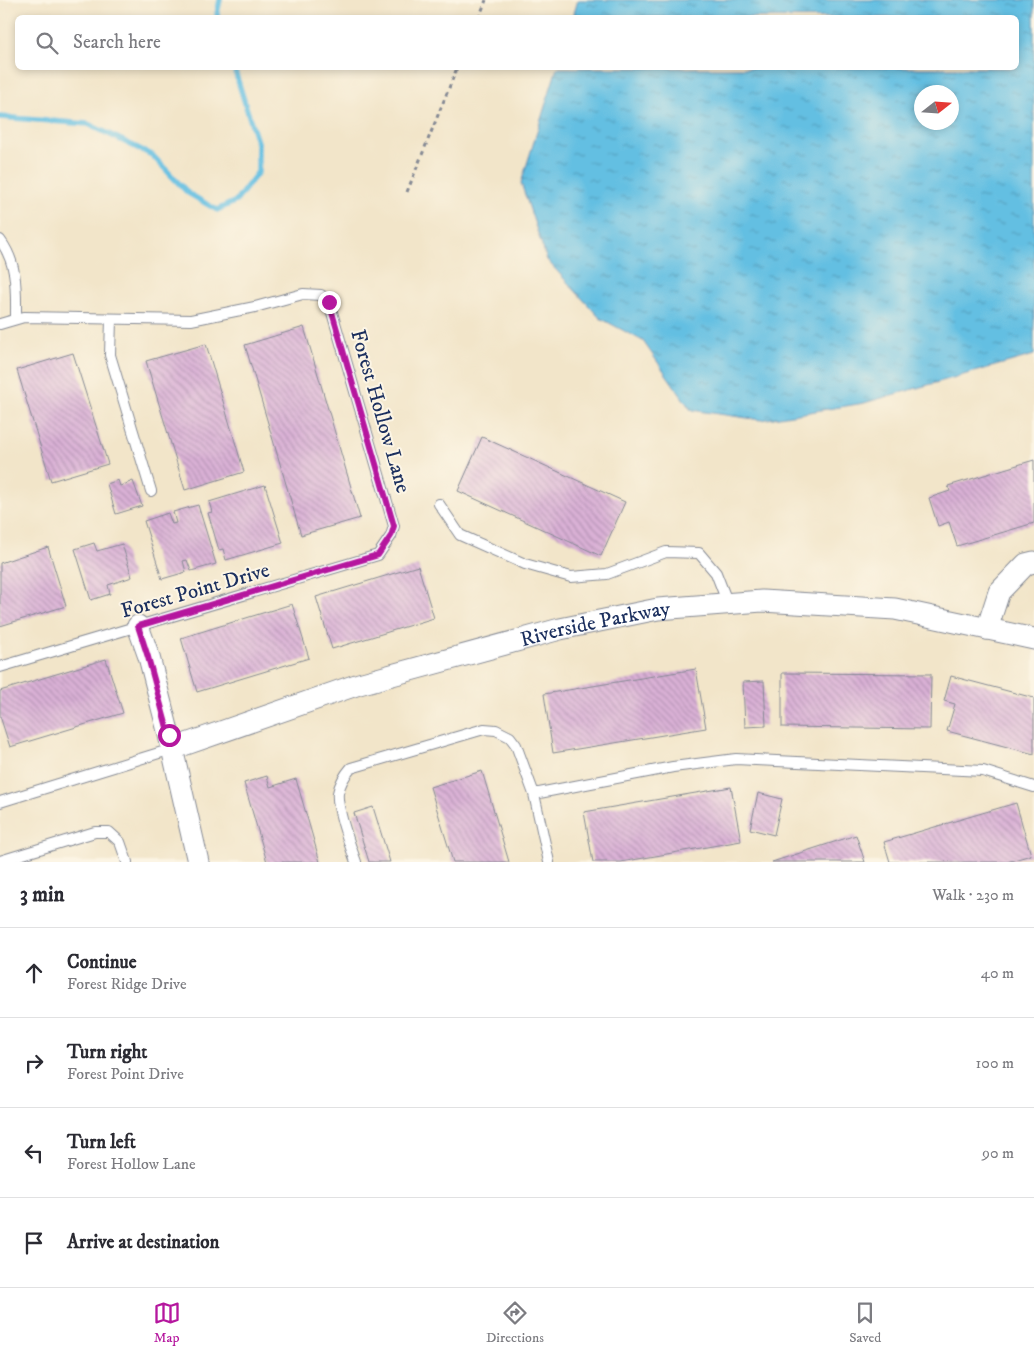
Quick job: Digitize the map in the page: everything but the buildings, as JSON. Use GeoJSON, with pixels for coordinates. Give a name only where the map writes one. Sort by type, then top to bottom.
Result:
{"type":"FeatureCollection","features":[{"type":"Feature","properties":{"kind":"street"},"geometry":{"type":"LineString","coordinates":[[987,629],[999,592],[1026,564],[1034,562]]}},
{"type":"Feature","properties":{"kind":"street","name":"Riverside Parkway"},"geometry":{"type":"LineString","coordinates":[[172,749],[359,684],[560,629],[658,609],[762,601],[895,609],[1034,639]]}},
{"type":"Feature","properties":{"kind":"street"},"geometry":{"type":"LineString","coordinates":[[138,626],[172,749],[198,862]]}},
{"type":"Feature","properties":{"kind":"lane"},"geometry":{"type":"LineString","coordinates":[[0,240],[8,251],[16,281],[16,319]]}},
{"type":"Feature","properties":{"kind":"lane","name":"Forest Hollow Lane"},"geometry":{"type":"LineString","coordinates":[[0,324],[24,318],[191,320],[255,307],[303,294],[321,295],[329,302],[371,444],[394,526],[391,536]]}},
{"type":"Feature","properties":{"kind":"lane"},"geometry":{"type":"LineString","coordinates":[[111,319],[110,355],[151,491]]}},
{"type":"Feature","properties":{"kind":"lane"},"geometry":{"type":"LineString","coordinates":[[439,504],[460,535],[525,564],[572,577],[607,574],[666,552],[699,553],[716,573],[728,604]]}},
{"type":"Feature","properties":{"kind":"lane","name":"Forest Point Drive"},"geometry":{"type":"LineString","coordinates":[[0,667],[378,555],[391,536]]}},
{"type":"Feature","properties":{"kind":"lane"},"geometry":{"type":"LineString","coordinates":[[356,862],[342,818],[338,794],[341,782],[351,768],[484,729],[496,730],[510,737],[516,745],[534,794],[550,862]]}},
{"type":"Feature","properties":{"kind":"lane"},"geometry":{"type":"LineString","coordinates":[[0,802],[172,749]]}},
{"type":"Feature","properties":{"kind":"lane"},"geometry":{"type":"LineString","coordinates":[[534,794],[673,767],[736,759],[983,771],[1034,787]]}},
{"type":"Feature","properties":{"kind":"lane"},"geometry":{"type":"LineString","coordinates":[[0,862],[95,832],[109,832],[120,842],[127,862]]}},
{"type":"Feature","properties":{"kind":"path"},"geometry":{"type":"LineString","coordinates":[[480,15],[486,0]]}},
{"type":"Feature","properties":{"kind":"path"},"geometry":{"type":"LineString","coordinates":[[407,192],[456,70]]}},
{"type":"Feature","properties":{"kind":"water"},"geometry":{"type":"Polygon","coordinates":[[[578,0],[1034,0],[1034,355],[864,403],[761,420],[691,410],[643,341],[600,318],[547,260],[521,183],[556,70],[1019,70],[1019,15],[574,15],[578,0]]]}},
{"type":"Feature","properties":{"kind":"waterway"},"geometry":{"type":"LineString","coordinates":[[217,15],[220,0]]}},
{"type":"Feature","properties":{"kind":"waterway"},"geometry":{"type":"LineString","coordinates":[[0,117],[88,124],[152,155],[188,193],[217,210],[236,201],[258,172],[258,145],[235,70]]}},
{"type":"Feature","properties":{"kind":"route"},"geometry":{"type":"LineString","coordinates":[[169,735],[138,626],[378,555],[391,536],[394,526],[329,302]]}}]}
